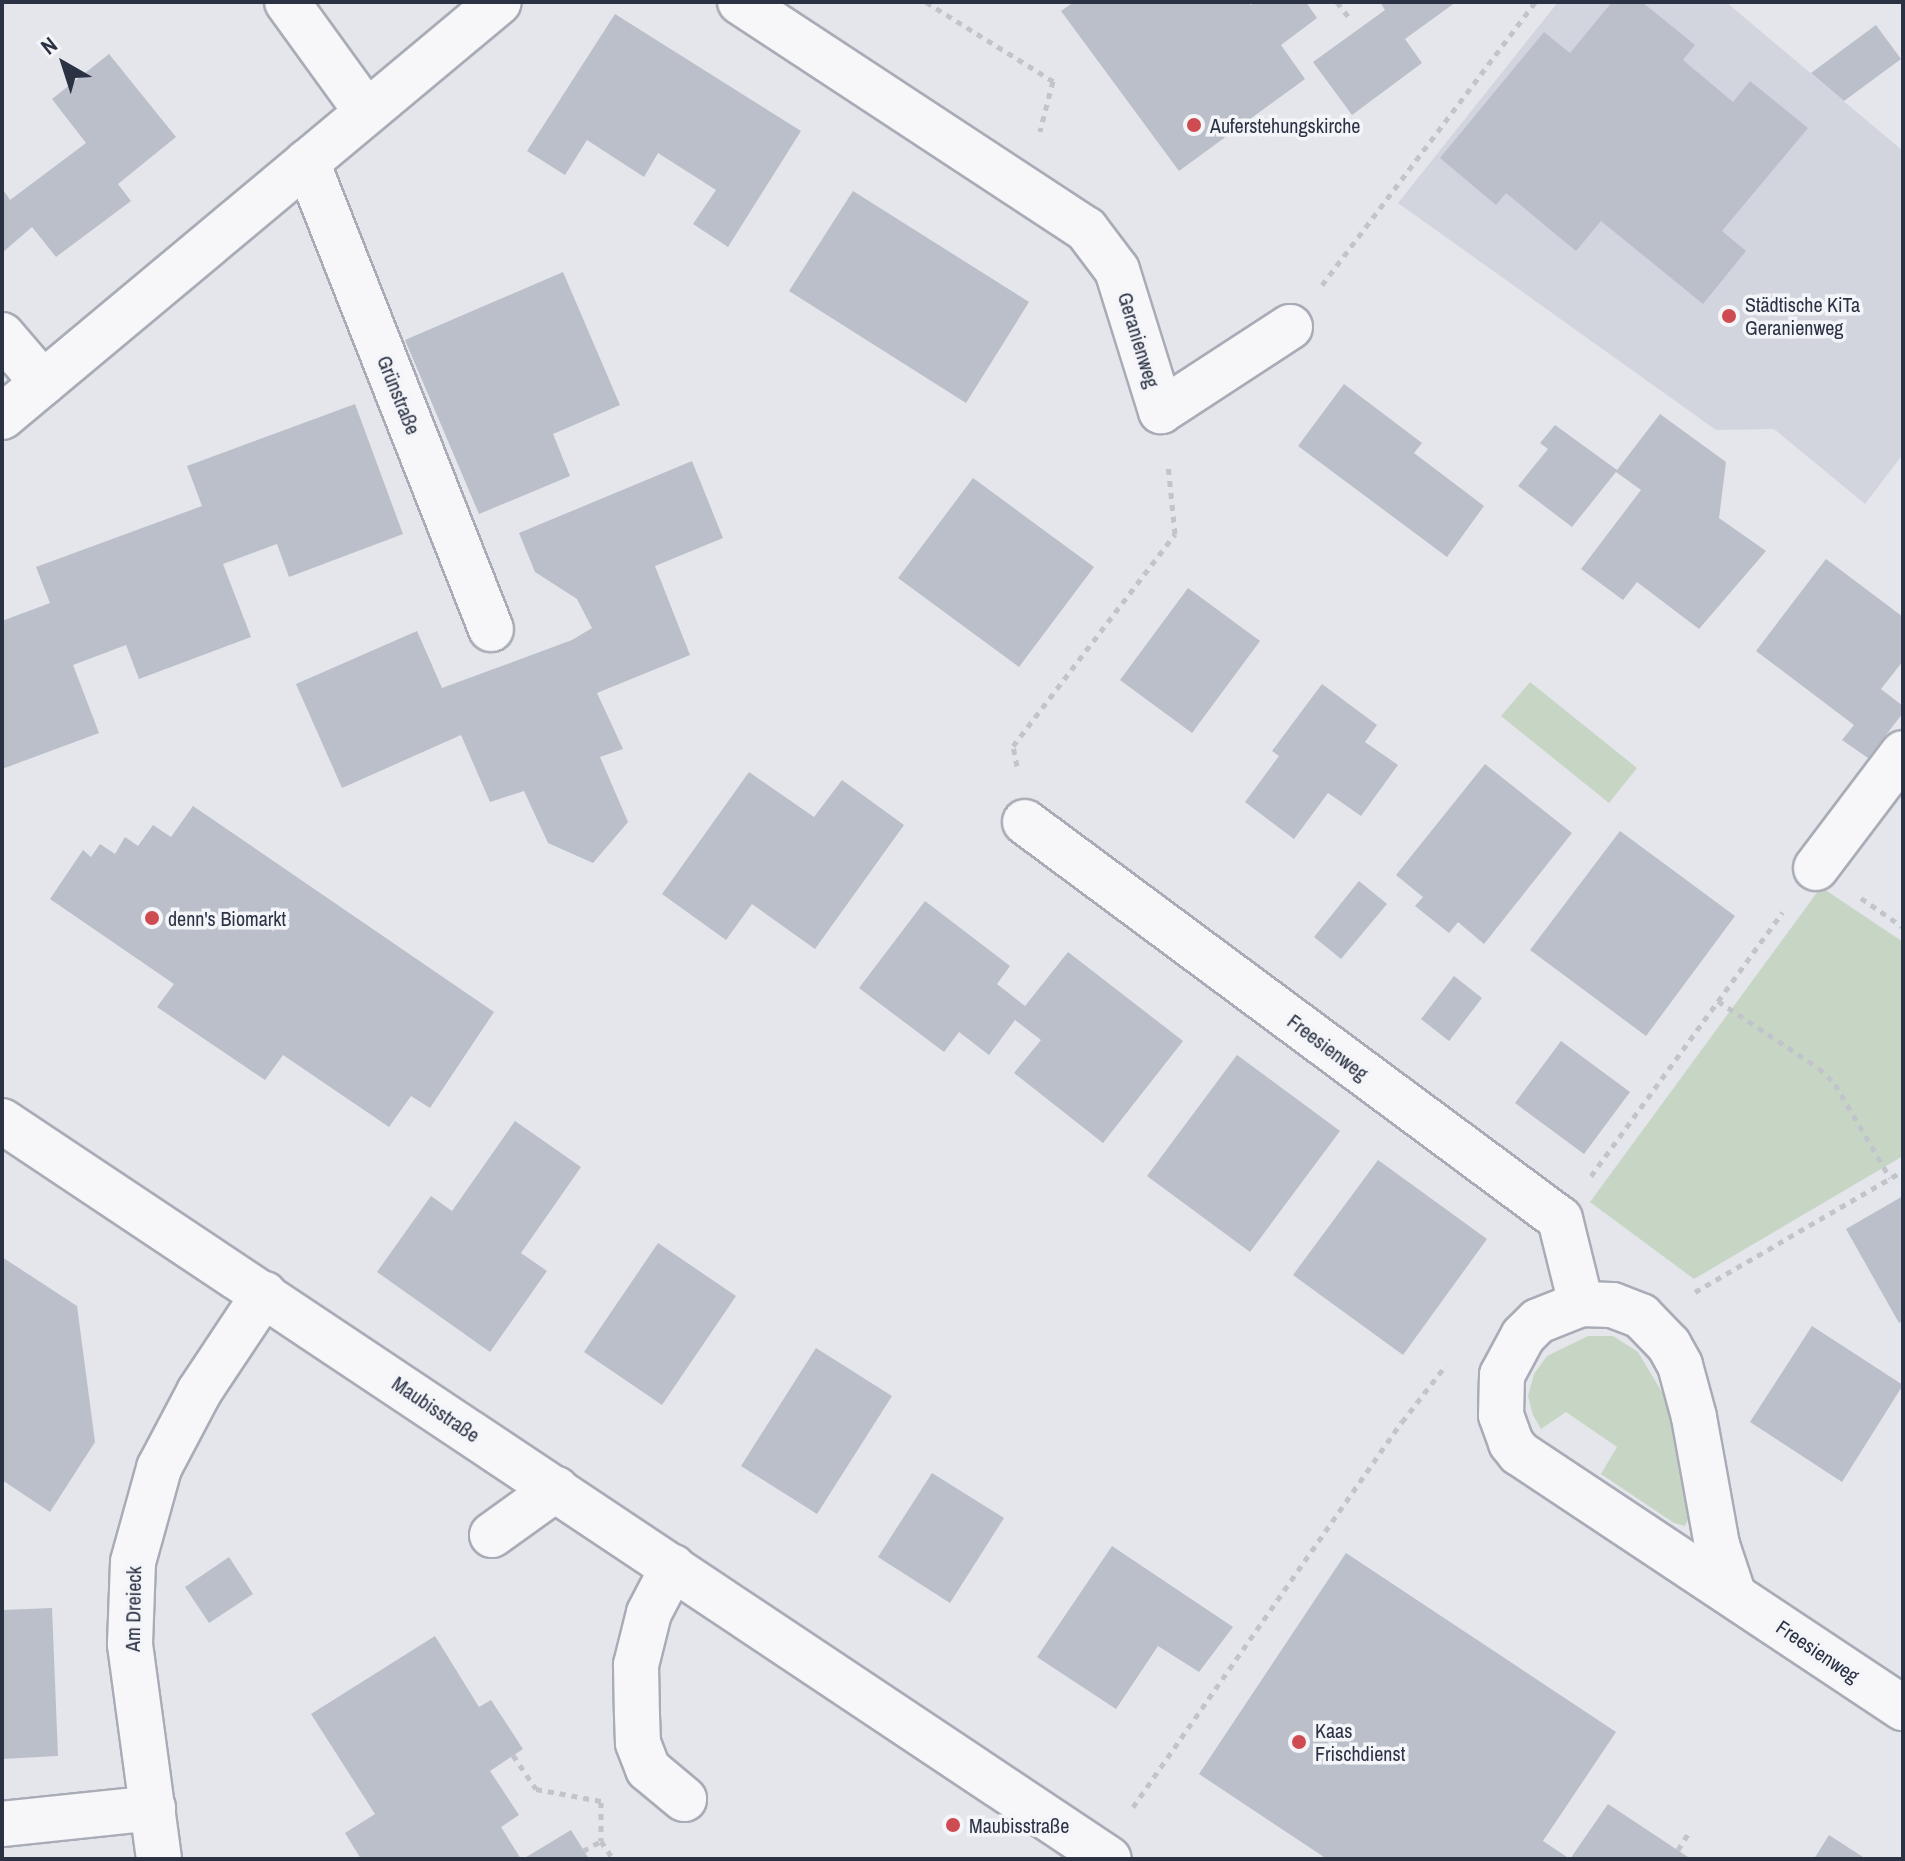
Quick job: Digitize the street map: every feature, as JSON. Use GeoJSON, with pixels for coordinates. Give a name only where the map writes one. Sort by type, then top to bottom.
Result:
{"type":"FeatureCollection","features":[{"type":"Feature","properties":{"kind":"street"},"geometry":{"type":"LineString","coordinates":[[287,2],[366,111]]}},
{"type":"Feature","properties":{"kind":"street"},"geometry":{"type":"LineString","coordinates":[[2,417],[499,2]]}},
{"type":"Feature","properties":{"kind":"street","name":"Geranienweg"},"geometry":{"type":"LineString","coordinates":[[740,2],[1026,186],[1086,229],[1117,270],[1161,411],[1290,327]]}},
{"type":"Feature","properties":{"kind":"street","name":"Grünstraße"},"geometry":{"type":"LineString","coordinates":[[307,162],[491,629]]}},
{"type":"Feature","properties":{"kind":"street"},"geometry":{"type":"LineString","coordinates":[[2,335],[43,383]]}},
{"type":"Feature","properties":{"kind":"street"},"geometry":{"type":"LineString","coordinates":[[1816,868],[1903,753]]}},
{"type":"Feature","properties":{"kind":"street","name":"Freesienweg"},"geometry":{"type":"LineString","coordinates":[[1025,822],[1560,1219]]}},
{"type":"Feature","properties":{"kind":"street","name":"Maubisstraße"},"geometry":{"type":"LineString","coordinates":[[2,1121],[1104,1856]]}},
{"type":"Feature","properties":{"kind":"street"},"geometry":{"type":"LineString","coordinates":[[1560,1219],[1581,1304]]}},
{"type":"Feature","properties":{"kind":"street","name":"Am Dreieck"},"geometry":{"type":"LineString","coordinates":[[159,1859],[130,1644],[133,1562],[159,1468],[199,1392],[264,1294]]}},
{"type":"Feature","properties":{"kind":"street","name":"Freesienweg"},"geometry":{"type":"LineString","coordinates":[[1733,1593],[1717,1545],[1694,1417],[1680,1365],[1669,1345],[1641,1316],[1612,1305],[1581,1304],[1538,1321],[1511,1356],[1502,1375],[1499,1395],[1501,1415],[1511,1443],[1533,1464],[1733,1593],[1903,1708]]}},
{"type":"Feature","properties":{"kind":"street"},"geometry":{"type":"LineString","coordinates":[[492,1535],[556,1489]]}},
{"type":"Feature","properties":{"kind":"street"},"geometry":{"type":"LineString","coordinates":[[673,1567],[649,1613],[636,1665],[638,1743],[648,1769],[684,1799]]}},
{"type":"Feature","properties":{"kind":"street"},"geometry":{"type":"LineString","coordinates":[[2,1824],[153,1808]]}},
{"type":"Feature","properties":{"kind":"path"},"geometry":{"type":"LineString","coordinates":[[926,2],[1053,81],[1026,186]]}},
{"type":"Feature","properties":{"kind":"path"},"geometry":{"type":"LineString","coordinates":[[1337,2],[1348,16]]}},
{"type":"Feature","properties":{"kind":"path"},"geometry":{"type":"LineString","coordinates":[[1290,327],[1535,2]]}},
{"type":"Feature","properties":{"kind":"path"},"geometry":{"type":"LineString","coordinates":[[1025,822],[1013,746],[1175,534],[1161,411]]}},
{"type":"Feature","properties":{"kind":"path"},"geometry":{"type":"LineString","coordinates":[[1560,1219],[1816,868]]}},
{"type":"Feature","properties":{"kind":"path"},"geometry":{"type":"LineString","coordinates":[[1718,1001],[1819,1068],[1835,1084],[1890,1178]]}},
{"type":"Feature","properties":{"kind":"path"},"geometry":{"type":"LineString","coordinates":[[1690,1295],[1903,1171]]}},
{"type":"Feature","properties":{"kind":"path"},"geometry":{"type":"LineString","coordinates":[[1104,1856],[1402,1422],[1448,1362]]}},
{"type":"Feature","properties":{"kind":"path"},"geometry":{"type":"LineString","coordinates":[[513,1755],[536,1789],[601,1801],[648,1769]]}},
{"type":"Feature","properties":{"kind":"path"},"geometry":{"type":"LineString","coordinates":[[601,1801],[601,1841],[613,1859]]}},
{"type":"Feature","properties":{"kind":"path"},"geometry":{"type":"LineString","coordinates":[[1678,1850],[1688,1834]]}},
{"type":"Feature","properties":{"kind":"path"},"geometry":{"type":"LineString","coordinates":[[583,1851],[601,1841]]}},
{"type":"Feature","properties":{"kind":"shaded area","name":"Städtische KiTa Geranienweg"},"geometry":{"type":"Polygon","coordinates":[[[1558,2],[1726,2],[1903,151],[1903,454],[1865,504],[1774,429],[1716,430],[1398,203],[1558,2]]]}},
{"type":"Feature","properties":{"kind":"green space"},"geometry":{"type":"Polygon","coordinates":[[[1530,682],[1637,768],[1609,803],[1501,716],[1530,682]]]}},
{"type":"Feature","properties":{"kind":"green space"},"geometry":{"type":"Polygon","coordinates":[[[1821,887],[1903,942],[1903,1156],[1694,1279],[1590,1202],[1821,887]]]}},
{"type":"Feature","properties":{"kind":"green space"},"geometry":{"type":"Polygon","coordinates":[[[1588,1336],[1613,1336],[1638,1352],[1666,1399],[1689,1518],[1685,1526],[1674,1523],[1601,1474],[1617,1447],[1566,1412],[1541,1429],[1533,1415],[1528,1396],[1534,1374],[1547,1356],[1588,1336]]]}},
{"type":"Feature","properties":{"kind":"building","name":"Auferstehungskirche"},"geometry":{"type":"Polygon","coordinates":[[[1074,2],[1248,2],[1251,5],[1255,2],[1306,2],[1317,18],[1281,45],[1305,79],[1179,171],[1061,11],[1074,2]]]}},
{"type":"Feature","properties":{"kind":"building"},"geometry":{"type":"Polygon","coordinates":[[[1380,2],[1456,2],[1405,39],[1422,63],[1352,115],[1313,62],[1385,10],[1380,2]]]}},
{"type":"Feature","properties":{"kind":"building"},"geometry":{"type":"Polygon","coordinates":[[[1612,2],[1642,2],[1695,45],[1683,60],[1733,102],[1750,81],[1808,128],[1722,231],[1746,251],[1703,304],[1601,221],[1576,251],[1506,193],[1496,205],[1440,158],[1544,32],[1570,53],[1612,2]]]}},
{"type":"Feature","properties":{"kind":"building"},"geometry":{"type":"Polygon","coordinates":[[[615,14],[801,131],[728,247],[693,224],[716,190],[658,153],[644,177],[587,140],[565,175],[527,151],[615,14]]]}},
{"type":"Feature","properties":{"kind":"building"},"geometry":{"type":"Polygon","coordinates":[[[1876,25],[1901,59],[1844,101],[1811,73],[1876,25]]]}},
{"type":"Feature","properties":{"kind":"building"},"geometry":{"type":"Polygon","coordinates":[[[109,54],[176,137],[118,184],[131,201],[56,257],[32,227],[2,253],[2,188],[10,200],[86,143],[52,99],[109,54]]]}},
{"type":"Feature","properties":{"kind":"building"},"geometry":{"type":"Polygon","coordinates":[[[853,191],[1029,302],[966,403],[789,291],[853,191]]]}},
{"type":"Feature","properties":{"kind":"building"},"geometry":{"type":"Polygon","coordinates":[[[563,272],[620,405],[553,434],[570,476],[479,514],[405,340],[563,272]]]}},
{"type":"Feature","properties":{"kind":"building"},"geometry":{"type":"Polygon","coordinates":[[[1344,384],[1422,443],[1414,453],[1484,506],[1447,557],[1298,446],[1344,384]]]}},
{"type":"Feature","properties":{"kind":"building"},"geometry":{"type":"Polygon","coordinates":[[[355,404],[403,534],[289,577],[277,544],[223,564],[251,637],[139,679],[126,645],[73,665],[99,733],[2,769],[2,621],[50,603],[36,567],[202,506],[187,466],[355,404]]]}},
{"type":"Feature","properties":{"kind":"building"},"geometry":{"type":"Polygon","coordinates":[[[1660,414],[1726,462],[1719,518],[1766,551],[1699,629],[1637,582],[1623,600],[1581,569],[1641,490],[1616,472],[1572,527],[1518,486],[1548,449],[1540,443],[1555,425],[1617,470],[1660,414]]]}},
{"type":"Feature","properties":{"kind":"building"},"geometry":{"type":"Polygon","coordinates":[[[692,461],[723,538],[655,566],[690,655],[597,693],[623,749],[600,757],[628,822],[593,863],[548,843],[524,791],[490,802],[461,735],[342,788],[296,684],[417,631],[442,688],[572,640],[592,628],[577,599],[535,572],[519,533],[692,461]]]}},
{"type":"Feature","properties":{"kind":"building"},"geometry":{"type":"Polygon","coordinates":[[[973,478],[1094,567],[1019,667],[898,578],[973,478]]]}},
{"type":"Feature","properties":{"kind":"building"},"geometry":{"type":"Polygon","coordinates":[[[1826,559],[1903,617],[1903,661],[1881,689],[1903,706],[1903,713],[1868,758],[1842,740],[1854,725],[1756,651],[1826,559]]]}},
{"type":"Feature","properties":{"kind":"building"},"geometry":{"type":"Polygon","coordinates":[[[1188,588],[1260,641],[1192,733],[1120,680],[1188,588]]]}},
{"type":"Feature","properties":{"kind":"building"},"geometry":{"type":"Polygon","coordinates":[[[1322,684],[1377,725],[1365,742],[1398,765],[1361,816],[1328,793],[1294,839],[1245,802],[1279,756],[1272,751],[1322,684]]]}},
{"type":"Feature","properties":{"kind":"building"},"geometry":{"type":"Polygon","coordinates":[[[1485,764],[1572,833],[1484,944],[1458,922],[1449,933],[1415,906],[1423,897],[1396,875],[1485,764]]]}},
{"type":"Feature","properties":{"kind":"building"},"geometry":{"type":"Polygon","coordinates":[[[749,772],[814,817],[842,780],[904,825],[815,949],[752,904],[726,940],[662,894],[749,772]]]}},
{"type":"Feature","properties":{"kind":"building"},"geometry":{"type":"Polygon","coordinates":[[[193,806],[494,1012],[430,1108],[411,1096],[389,1127],[283,1055],[265,1080],[157,1007],[174,984],[50,899],[83,850],[91,857],[100,844],[115,854],[125,837],[138,846],[153,825],[171,837],[193,806]]]}},
{"type":"Feature","properties":{"kind":"building"},"geometry":{"type":"Polygon","coordinates":[[[1620,831],[1735,916],[1646,1036],[1530,950],[1620,831]]]}},
{"type":"Feature","properties":{"kind":"building"},"geometry":{"type":"Polygon","coordinates":[[[1359,881],[1387,904],[1341,959],[1314,937],[1359,881]]]}},
{"type":"Feature","properties":{"kind":"building"},"geometry":{"type":"Polygon","coordinates":[[[925,901],[1010,966],[997,984],[1025,1006],[1068,952],[1183,1041],[1103,1143],[1014,1073],[1041,1040],[1015,1020],[989,1055],[959,1032],[944,1052],[859,988],[925,901]]]}},
{"type":"Feature","properties":{"kind":"building"},"geometry":{"type":"Polygon","coordinates":[[[1454,976],[1482,998],[1449,1041],[1421,1019],[1454,976]]]}},
{"type":"Feature","properties":{"kind":"building"},"geometry":{"type":"Polygon","coordinates":[[[1561,1041],[1630,1092],[1584,1154],[1515,1103],[1561,1041]]]}},
{"type":"Feature","properties":{"kind":"building"},"geometry":{"type":"Polygon","coordinates":[[[1237,1055],[1340,1131],[1250,1252],[1147,1176],[1237,1055]]]}},
{"type":"Feature","properties":{"kind":"building"},"geometry":{"type":"Polygon","coordinates":[[[515,1121],[581,1167],[521,1253],[547,1271],[490,1352],[377,1272],[431,1196],[452,1211],[515,1121]]]}},
{"type":"Feature","properties":{"kind":"building"},"geometry":{"type":"Polygon","coordinates":[[[1378,1160],[1487,1239],[1403,1355],[1293,1275],[1378,1160]]]}},
{"type":"Feature","properties":{"kind":"building"},"geometry":{"type":"Polygon","coordinates":[[[1903,1196],[1903,1321],[1899,1323],[1846,1229],[1903,1196]]]}},
{"type":"Feature","properties":{"kind":"building"},"geometry":{"type":"Polygon","coordinates":[[[658,1243],[736,1296],[662,1405],[584,1352],[658,1243]]]}},
{"type":"Feature","properties":{"kind":"building"},"geometry":{"type":"Polygon","coordinates":[[[2,1257],[77,1306],[95,1442],[50,1512],[2,1480],[2,1257]]]}},
{"type":"Feature","properties":{"kind":"building"},"geometry":{"type":"Polygon","coordinates":[[[1812,1326],[1903,1385],[1842,1482],[1750,1422],[1812,1326]]]}},
{"type":"Feature","properties":{"kind":"building"},"geometry":{"type":"Polygon","coordinates":[[[816,1348],[892,1396],[817,1514],[741,1466],[816,1348]]]}},
{"type":"Feature","properties":{"kind":"building"},"geometry":{"type":"Polygon","coordinates":[[[932,1473],[1004,1518],[950,1603],[878,1557],[932,1473]]]}},
{"type":"Feature","properties":{"kind":"building"},"geometry":{"type":"Polygon","coordinates":[[[1112,1546],[1233,1627],[1199,1672],[1158,1646],[1116,1709],[1037,1657],[1112,1546]]]}},
{"type":"Feature","properties":{"kind":"building"},"geometry":{"type":"Polygon","coordinates":[[[1346,1553],[1616,1732],[1543,1841],[1570,1859],[1327,1859],[1199,1774],[1346,1553]]]}},
{"type":"Feature","properties":{"kind":"building"},"geometry":{"type":"Polygon","coordinates":[[[229,1557],[253,1594],[209,1623],[185,1587],[229,1557]]]}},
{"type":"Feature","properties":{"kind":"building"},"geometry":{"type":"Polygon","coordinates":[[[52,1608],[58,1756],[2,1759],[2,1610],[52,1608]]]}},
{"type":"Feature","properties":{"kind":"building"},"geometry":{"type":"Polygon","coordinates":[[[435,1636],[479,1707],[491,1700],[523,1749],[490,1771],[519,1815],[501,1827],[521,1859],[361,1859],[345,1833],[375,1814],[311,1714],[435,1636]]]}},
{"type":"Feature","properties":{"kind":"building"},"geometry":{"type":"Polygon","coordinates":[[[1608,1804],[1691,1859],[1570,1859],[1608,1804]]]}},
{"type":"Feature","properties":{"kind":"building"},"geometry":{"type":"Polygon","coordinates":[[[571,1830],[589,1859],[523,1859],[571,1830]]]}},
{"type":"Feature","properties":{"kind":"building"},"geometry":{"type":"Polygon","coordinates":[[[1829,1835],[1866,1859],[1814,1859],[1829,1835]]]}},
{"type":"Feature","properties":{"kind":"place","name":"Auferstehungskirche"},"geometry":{"type":"Point","coordinates":[1194,125]}},
{"type":"Feature","properties":{"kind":"place","name":"Städtische KiTa Geranienweg"},"geometry":{"type":"Point","coordinates":[1729,316]}},
{"type":"Feature","properties":{"kind":"place","name":"denn's Biomarkt"},"geometry":{"type":"Point","coordinates":[152,918]}},
{"type":"Feature","properties":{"kind":"place","name":"Kaas Frischdienst"},"geometry":{"type":"Point","coordinates":[1299,1742]}},
{"type":"Feature","properties":{"kind":"place","name":"Maubisstraße"},"geometry":{"type":"Point","coordinates":[953,1825]}}]}
